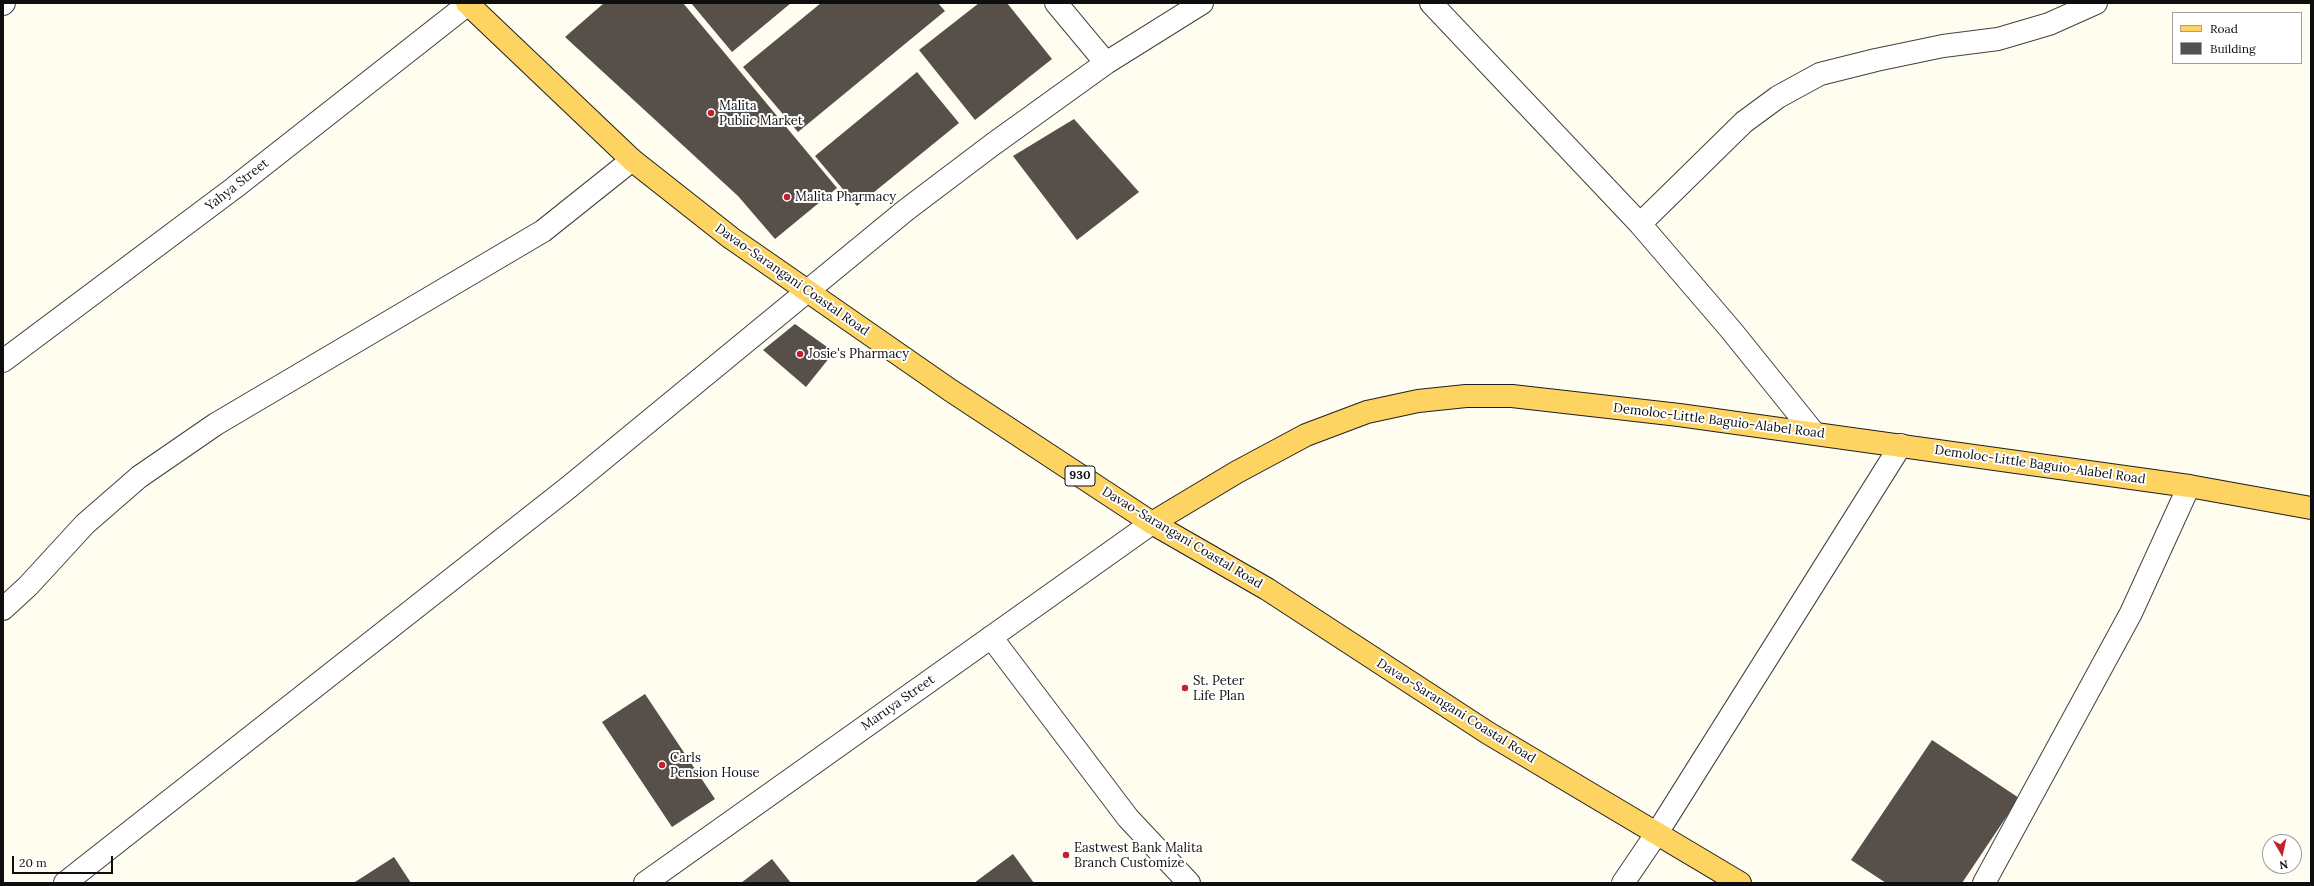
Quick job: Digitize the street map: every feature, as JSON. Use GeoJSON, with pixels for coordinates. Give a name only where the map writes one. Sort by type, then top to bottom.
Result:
{"type":"FeatureCollection","features":[{"type":"Feature","properties":{"kind":"main road","name":"Davao-Sarangani Coastal Road"},"geometry":{"type":"LineString","coordinates":[[468,4],[632,160],[731,238],[950,390],[1152,523],[1267,589],[1488,733],[1740,883]]}},
{"type":"Feature","properties":{"kind":"main road","name":"Demoloc-Little Baguio-Alabel Road"},"geometry":{"type":"LineString","coordinates":[[1152,523],[1237,472],[1306,435],[1367,412],[1418,401],[1466,396],[1512,396],[1680,415],[2189,486],[2311,508]]}},
{"type":"Feature","properties":{"kind":"street"},"geometry":{"type":"LineString","coordinates":[[1056,3],[1106,63]]}},
{"type":"Feature","properties":{"kind":"street"},"geometry":{"type":"LineString","coordinates":[[65,883],[569,487],[808,291],[986,149],[1106,63],[1202,3]]}},
{"type":"Feature","properties":{"kind":"street"},"geometry":{"type":"LineString","coordinates":[[1431,3],[1640,224],[1731,330],[1814,433]]}},
{"type":"Feature","properties":{"kind":"street"},"geometry":{"type":"LineString","coordinates":[[1640,224],[1744,122],[1778,97],[1820,74],[1898,55],[1998,39],[2049,24],[2096,3]]}},
{"type":"Feature","properties":{"kind":"street","name":"Yahya Street"},"geometry":{"type":"LineString","coordinates":[[3,361],[234,188],[468,4]]}},
{"type":"Feature","properties":{"kind":"street"},"geometry":{"type":"LineString","coordinates":[[3,609],[28,586],[85,524],[139,477],[216,424],[543,231],[632,160]]}},
{"type":"Feature","properties":{"kind":"street"},"geometry":{"type":"LineString","coordinates":[[1623,883],[1657,833],[1901,445]]}},
{"type":"Feature","properties":{"kind":"street"},"geometry":{"type":"LineString","coordinates":[[1984,883],[2131,613],[2189,486]]}},
{"type":"Feature","properties":{"kind":"street","name":"Maruya Street"},"geometry":{"type":"LineString","coordinates":[[645,883],[1152,523]]}},
{"type":"Feature","properties":{"kind":"street"},"geometry":{"type":"LineString","coordinates":[[991,637],[1128,818],[1189,883]]}},
{"type":"Feature","properties":{"kind":"building","name":"Malita Public Market"},"geometry":{"type":"Polygon","coordinates":[[[604,3],[683,3],[837,188],[775,239],[738,196],[565,37],[604,3]]]}},
{"type":"Feature","properties":{"kind":"building"},"geometry":{"type":"Polygon","coordinates":[[[691,3],[791,3],[732,52],[691,3]]]}},
{"type":"Feature","properties":{"kind":"building"},"geometry":{"type":"Polygon","coordinates":[[[821,3],[938,3],[945,11],[798,132],[743,67],[821,3]]]}},
{"type":"Feature","properties":{"kind":"building"},"geometry":{"type":"Polygon","coordinates":[[[979,3],[1007,3],[1052,59],[975,120],[919,50],[979,3]]]}},
{"type":"Feature","properties":{"kind":"building"},"geometry":{"type":"Polygon","coordinates":[[[917,72],[959,123],[857,206],[815,156],[917,72]]]}},
{"type":"Feature","properties":{"kind":"building"},"geometry":{"type":"Polygon","coordinates":[[[1074,119],[1139,192],[1077,240],[1013,156],[1074,119]]]}},
{"type":"Feature","properties":{"kind":"building"},"geometry":{"type":"Polygon","coordinates":[[[795,324],[834,352],[806,387],[763,350],[795,324]]]}},
{"type":"Feature","properties":{"kind":"building"},"geometry":{"type":"Polygon","coordinates":[[[645,694],[715,799],[672,827],[602,722],[645,694]]]}},
{"type":"Feature","properties":{"kind":"building"},"geometry":{"type":"Polygon","coordinates":[[[1932,740],[2019,798],[1962,883],[1886,883],[1851,860],[1932,740]]]}},
{"type":"Feature","properties":{"kind":"building"},"geometry":{"type":"Polygon","coordinates":[[[1013,854],[1034,883],[974,883],[1013,854]]]}},
{"type":"Feature","properties":{"kind":"building"},"geometry":{"type":"Polygon","coordinates":[[[394,857],[411,883],[355,882],[394,857]]]}},
{"type":"Feature","properties":{"kind":"building"},"geometry":{"type":"Polygon","coordinates":[[[772,859],[791,883],[741,883],[772,859]]]}},
{"type":"Feature","properties":{"kind":"place","name":"Malita Public Market"},"geometry":{"type":"Point","coordinates":[711,113]}},
{"type":"Feature","properties":{"kind":"place","name":"Malita Pharmacy"},"geometry":{"type":"Point","coordinates":[787,197]}},
{"type":"Feature","properties":{"kind":"place","name":"Josie's Pharmacy"},"geometry":{"type":"Point","coordinates":[800,354]}},
{"type":"Feature","properties":{"kind":"place","name":"St. Peter Life Plan"},"geometry":{"type":"Point","coordinates":[1185,688]}},
{"type":"Feature","properties":{"kind":"place","name":"Carls Pension House"},"geometry":{"type":"Point","coordinates":[662,765]}},
{"type":"Feature","properties":{"kind":"place","name":"Eastwest Bank Malita Branch Customize"},"geometry":{"type":"Point","coordinates":[1066,855]}}]}
